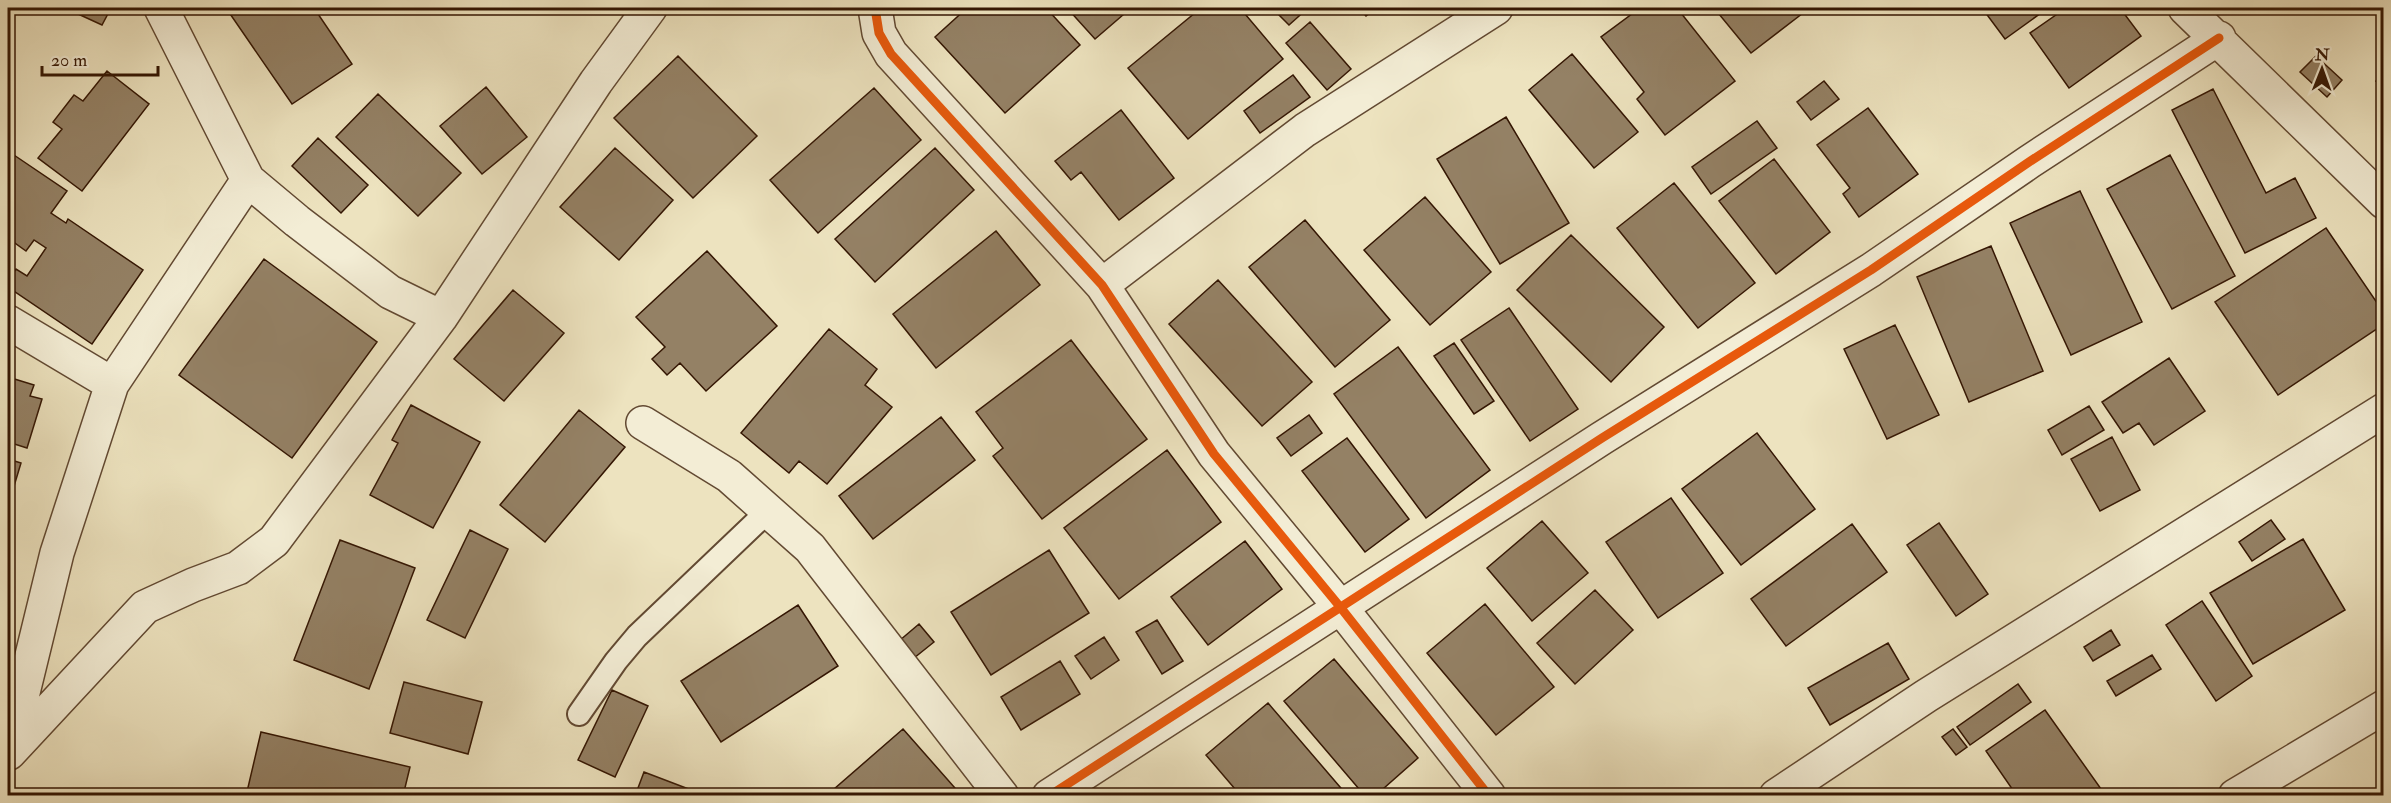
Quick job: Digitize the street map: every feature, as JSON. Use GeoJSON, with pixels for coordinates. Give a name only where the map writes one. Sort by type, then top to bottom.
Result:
{"type":"FeatureCollection","features":[{"type":"Feature","properties":{"kind":"street"},"geometry":{"type":"LineString","coordinates":[[161,8],[248,180],[297,221],[390,292],[441,316]]}},
{"type":"Feature","properties":{"kind":"street"},"geometry":{"type":"LineString","coordinates":[[8,756],[145,607],[238,568],[274,541],[441,316],[596,82],[650,8]]}},
{"type":"Feature","properties":{"kind":"street"},"geometry":{"type":"LineString","coordinates":[[875,8],[879,33],[891,54],[1102,285],[1214,454],[1341,608],[1489,795]]}},
{"type":"Feature","properties":{"kind":"street"},"geometry":{"type":"LineString","coordinates":[[1102,285],[1305,130],[1496,8]]}},
{"type":"Feature","properties":{"kind":"street"},"geometry":{"type":"LineString","coordinates":[[2185,8],[2384,202]]}},
{"type":"Feature","properties":{"kind":"street"},"geometry":{"type":"LineString","coordinates":[[1049,795],[1602,438],[1871,270],[2029,162],[2219,39]]}},
{"type":"Feature","properties":{"kind":"street"},"geometry":{"type":"LineString","coordinates":[[8,756],[57,553],[112,384],[248,180]]}},
{"type":"Feature","properties":{"kind":"street"},"geometry":{"type":"LineString","coordinates":[[8,322],[112,384]]}},
{"type":"Feature","properties":{"kind":"street"},"geometry":{"type":"LineString","coordinates":[[1776,795],[1926,696],[2384,410]]}},
{"type":"Feature","properties":{"kind":"street"},"geometry":{"type":"LineString","coordinates":[[643,423],[729,476],[810,548],[1002,795]]}},
{"type":"Feature","properties":{"kind":"street"},"geometry":{"type":"LineString","coordinates":[[2235,795],[2384,707]]}},
{"type":"Feature","properties":{"kind":"lane"},"geometry":{"type":"LineString","coordinates":[[579,714],[616,661],[637,636],[768,511]]}},
{"type":"Feature","properties":{"kind":"building"},"geometry":{"type":"Polygon","coordinates":[[[65,8],[111,8],[102,25],[65,8]]]}},
{"type":"Feature","properties":{"kind":"building"},"geometry":{"type":"Polygon","coordinates":[[[226,8],[314,8],[352,64],[292,104],[226,8]]]}},
{"type":"Feature","properties":{"kind":"building"},"geometry":{"type":"Polygon","coordinates":[[[375,8],[390,8],[379,14],[375,8]]]}},
{"type":"Feature","properties":{"kind":"building"},"geometry":{"type":"Polygon","coordinates":[[[967,8],[1046,8],[1080,45],[1005,113],[935,37],[967,8]]]}},
{"type":"Feature","properties":{"kind":"building"},"geometry":{"type":"Polygon","coordinates":[[[1067,8],[1131,8],[1095,39],[1067,8]]]}},
{"type":"Feature","properties":{"kind":"building"},"geometry":{"type":"Polygon","coordinates":[[[1201,8],[1240,8],[1283,59],[1188,139],[1128,68],[1201,8]]]}},
{"type":"Feature","properties":{"kind":"building"},"geometry":{"type":"Polygon","coordinates":[[[1272,8],[1308,8],[1289,25],[1272,8]]]}},
{"type":"Feature","properties":{"kind":"building"},"geometry":{"type":"Polygon","coordinates":[[[1359,8],[1376,8],[1366,16],[1359,8]]]}},
{"type":"Feature","properties":{"kind":"building"},"geometry":{"type":"Polygon","coordinates":[[[1640,8],[1677,8],[1735,81],[1665,135],[1637,99],[1644,92],[1601,37],[1640,8]]]}},
{"type":"Feature","properties":{"kind":"building"},"geometry":{"type":"Polygon","coordinates":[[[1714,8],[1805,8],[1807,10],[1751,53],[1714,8]]]}},
{"type":"Feature","properties":{"kind":"building"},"geometry":{"type":"Polygon","coordinates":[[[1982,8],[2048,8],[2005,39],[1982,8]]]}},
{"type":"Feature","properties":{"kind":"building"},"geometry":{"type":"Polygon","coordinates":[[[2066,8],[2120,8],[2141,36],[2069,88],[2030,33],[2066,8]]]}},
{"type":"Feature","properties":{"kind":"building"},"geometry":{"type":"Polygon","coordinates":[[[1310,22],[1351,69],[1327,90],[1286,43],[1310,22]]]}},
{"type":"Feature","properties":{"kind":"building"},"geometry":{"type":"Polygon","coordinates":[[[1572,54],[1638,132],[1594,168],[1529,90],[1572,54]]]}},
{"type":"Feature","properties":{"kind":"building"},"geometry":{"type":"Polygon","coordinates":[[[678,56],[757,136],[693,198],[614,118],[678,56]]]}},
{"type":"Feature","properties":{"kind":"building"},"geometry":{"type":"Polygon","coordinates":[[[2316,56],[2342,80],[2327,97],[2300,72],[2316,56]]]}},
{"type":"Feature","properties":{"kind":"building"},"geometry":{"type":"Polygon","coordinates":[[[107,71],[149,104],[82,191],[38,158],[62,129],[53,122],[74,95],[83,101],[107,71]]]}},
{"type":"Feature","properties":{"kind":"building"},"geometry":{"type":"Polygon","coordinates":[[[1293,75],[1310,97],[1260,133],[1244,111],[1293,75]]]}},
{"type":"Feature","properties":{"kind":"building"},"geometry":{"type":"Polygon","coordinates":[[[2384,75],[2384,90],[2376,81],[2384,75]]]}},
{"type":"Feature","properties":{"kind":"building"},"geometry":{"type":"Polygon","coordinates":[[[1824,81],[1839,99],[1811,120],[1797,102],[1824,81]]]}},
{"type":"Feature","properties":{"kind":"building"},"geometry":{"type":"Polygon","coordinates":[[[486,87],[527,137],[482,174],[440,126],[486,87]]]}},
{"type":"Feature","properties":{"kind":"building"},"geometry":{"type":"Polygon","coordinates":[[[874,88],[921,140],[818,233],[770,180],[874,88]]]}},
{"type":"Feature","properties":{"kind":"building"},"geometry":{"type":"Polygon","coordinates":[[[2213,89],[2266,193],[2295,178],[2316,218],[2245,253],[2172,110],[2213,89]]]}},
{"type":"Feature","properties":{"kind":"building"},"geometry":{"type":"Polygon","coordinates":[[[378,94],[461,173],[418,216],[336,137],[378,94]]]}},
{"type":"Feature","properties":{"kind":"building"},"geometry":{"type":"Polygon","coordinates":[[[1868,108],[1918,174],[1859,217],[1843,194],[1850,188],[1817,145],[1868,108]]]}},
{"type":"Feature","properties":{"kind":"building"},"geometry":{"type":"Polygon","coordinates":[[[1121,110],[1174,178],[1119,220],[1081,172],[1071,180],[1055,161],[1121,110]]]}},
{"type":"Feature","properties":{"kind":"building"},"geometry":{"type":"Polygon","coordinates":[[[1506,117],[1569,223],[1500,264],[1437,159],[1506,117]]]}},
{"type":"Feature","properties":{"kind":"building"},"geometry":{"type":"Polygon","coordinates":[[[1757,121],[1777,148],[1711,194],[1692,167],[1757,121]]]}},
{"type":"Feature","properties":{"kind":"building"},"geometry":{"type":"Polygon","coordinates":[[[318,138],[368,185],[341,213],[292,166],[318,138]]]}},
{"type":"Feature","properties":{"kind":"building"},"geometry":{"type":"Polygon","coordinates":[[[615,148],[673,200],[619,260],[560,207],[615,148]]]}},
{"type":"Feature","properties":{"kind":"building"},"geometry":{"type":"Polygon","coordinates":[[[935,148],[974,190],[875,282],[835,239],[935,148]]]}},
{"type":"Feature","properties":{"kind":"building"},"geometry":{"type":"Polygon","coordinates":[[[8,151],[67,191],[51,213],[66,223],[68,219],[143,270],[92,344],[8,287],[8,281],[16,269],[27,276],[46,248],[34,240],[26,251],[8,238],[8,151]]]}},
{"type":"Feature","properties":{"kind":"building"},"geometry":{"type":"Polygon","coordinates":[[[2170,155],[2235,276],[2172,309],[2107,189],[2170,155]]]}},
{"type":"Feature","properties":{"kind":"building"},"geometry":{"type":"Polygon","coordinates":[[[1774,159],[1830,232],[1776,274],[1719,201],[1774,159]]]}},
{"type":"Feature","properties":{"kind":"building"},"geometry":{"type":"Polygon","coordinates":[[[1674,183],[1755,283],[1698,328],[1617,228],[1674,183]]]}},
{"type":"Feature","properties":{"kind":"building"},"geometry":{"type":"Polygon","coordinates":[[[2080,191],[2142,322],[2071,355],[2010,223],[2080,191]]]}},
{"type":"Feature","properties":{"kind":"building"},"geometry":{"type":"Polygon","coordinates":[[[1425,197],[1491,272],[1430,325],[1364,250],[1425,197]]]}},
{"type":"Feature","properties":{"kind":"building"},"geometry":{"type":"Polygon","coordinates":[[[1305,220],[1390,320],[1335,367],[1249,267],[1305,220]]]}},
{"type":"Feature","properties":{"kind":"building"},"geometry":{"type":"Polygon","coordinates":[[[2326,228],[2384,313],[2384,324],[2278,395],[2215,302],[2326,228]]]}},
{"type":"Feature","properties":{"kind":"building"},"geometry":{"type":"Polygon","coordinates":[[[996,231],[1040,285],[936,368],[893,314],[996,231]]]}},
{"type":"Feature","properties":{"kind":"building"},"geometry":{"type":"Polygon","coordinates":[[[1571,235],[1664,327],[1611,382],[1517,290],[1571,235]]]}},
{"type":"Feature","properties":{"kind":"building"},"geometry":{"type":"Polygon","coordinates":[[[1991,246],[2043,371],[1969,402],[1917,277],[1991,246]]]}},
{"type":"Feature","properties":{"kind":"building"},"geometry":{"type":"Polygon","coordinates":[[[707,251],[777,326],[706,391],[680,363],[667,375],[652,359],[665,347],[636,317],[707,251]]]}},
{"type":"Feature","properties":{"kind":"building"},"geometry":{"type":"Polygon","coordinates":[[[264,259],[377,342],[292,458],[179,375],[264,259]]]}},
{"type":"Feature","properties":{"kind":"building"},"geometry":{"type":"Polygon","coordinates":[[[1218,280],[1312,382],[1262,426],[1169,324],[1218,280]]]}},
{"type":"Feature","properties":{"kind":"building"},"geometry":{"type":"Polygon","coordinates":[[[513,290],[564,333],[504,401],[454,359],[513,290]]]}},
{"type":"Feature","properties":{"kind":"building"},"geometry":{"type":"Polygon","coordinates":[[[1509,308],[1578,409],[1530,441],[1461,340],[1509,308]]]}},
{"type":"Feature","properties":{"kind":"building"},"geometry":{"type":"Polygon","coordinates":[[[1895,325],[1939,415],[1887,439],[1844,349],[1895,325]]]}},
{"type":"Feature","properties":{"kind":"building"},"geometry":{"type":"Polygon","coordinates":[[[829,329],[877,369],[865,385],[892,407],[827,484],[799,461],[789,473],[741,433],[829,329]]]}},
{"type":"Feature","properties":{"kind":"building"},"geometry":{"type":"Polygon","coordinates":[[[1071,340],[1147,439],[1042,519],[993,456],[1003,448],[976,412],[1071,340]]]}},
{"type":"Feature","properties":{"kind":"building"},"geometry":{"type":"Polygon","coordinates":[[[1454,343],[1494,401],[1474,414],[1434,356],[1454,343]]]}},
{"type":"Feature","properties":{"kind":"building"},"geometry":{"type":"Polygon","coordinates":[[[1398,347],[1490,470],[1426,518],[1334,394],[1398,347]]]}},
{"type":"Feature","properties":{"kind":"building"},"geometry":{"type":"Polygon","coordinates":[[[2169,358],[2205,411],[2154,445],[2139,423],[2123,433],[2102,402],[2169,358]]]}},
{"type":"Feature","properties":{"kind":"building"},"geometry":{"type":"Polygon","coordinates":[[[8,377],[34,385],[30,396],[42,399],[27,448],[8,442],[8,377]]]}},
{"type":"Feature","properties":{"kind":"building"},"geometry":{"type":"Polygon","coordinates":[[[411,405],[480,442],[433,528],[370,495],[398,443],[392,440],[411,405]]]}},
{"type":"Feature","properties":{"kind":"building"},"geometry":{"type":"Polygon","coordinates":[[[2089,406],[2104,430],[2062,455],[2048,430],[2089,406]]]}},
{"type":"Feature","properties":{"kind":"building"},"geometry":{"type":"Polygon","coordinates":[[[579,410],[625,447],[545,542],[500,505],[579,410]]]}},
{"type":"Feature","properties":{"kind":"building"},"geometry":{"type":"Polygon","coordinates":[[[1309,415],[1322,433],[1291,456],[1277,438],[1309,415]]]}},
{"type":"Feature","properties":{"kind":"building"},"geometry":{"type":"Polygon","coordinates":[[[941,417],[975,460],[873,539],[839,496],[941,417]]]}},
{"type":"Feature","properties":{"kind":"building"},"geometry":{"type":"Polygon","coordinates":[[[1757,433],[1815,509],[1741,565],[1682,489],[1757,433]]]}},
{"type":"Feature","properties":{"kind":"building"},"geometry":{"type":"Polygon","coordinates":[[[2112,437],[2140,490],[2100,511],[2071,459],[2112,437]]]}},
{"type":"Feature","properties":{"kind":"building"},"geometry":{"type":"Polygon","coordinates":[[[1347,438],[1409,519],[1365,552],[1302,471],[1347,438]]]}},
{"type":"Feature","properties":{"kind":"building"},"geometry":{"type":"Polygon","coordinates":[[[1167,450],[1221,522],[1119,599],[1064,528],[1167,450]]]}},
{"type":"Feature","properties":{"kind":"building"},"geometry":{"type":"Polygon","coordinates":[[[8,459],[21,463],[8,506],[8,459]]]}},
{"type":"Feature","properties":{"kind":"building"},"geometry":{"type":"Polygon","coordinates":[[[1671,498],[1723,573],[1658,618],[1606,542],[1671,498]]]}},
{"type":"Feature","properties":{"kind":"building"},"geometry":{"type":"Polygon","coordinates":[[[2271,520],[2285,539],[2252,561],[2239,542],[2271,520]]]}},
{"type":"Feature","properties":{"kind":"building"},"geometry":{"type":"Polygon","coordinates":[[[1542,521],[1588,573],[1532,621],[1487,568],[1542,521]]]}},
{"type":"Feature","properties":{"kind":"building"},"geometry":{"type":"Polygon","coordinates":[[[1939,523],[1988,594],[1956,616],[1907,545],[1939,523]]]}},
{"type":"Feature","properties":{"kind":"building"},"geometry":{"type":"Polygon","coordinates":[[[1852,524],[1887,572],[1786,646],[1751,599],[1852,524]]]}},
{"type":"Feature","properties":{"kind":"building"},"geometry":{"type":"Polygon","coordinates":[[[470,530],[508,549],[465,638],[427,620],[470,530]]]}},
{"type":"Feature","properties":{"kind":"building"},"geometry":{"type":"Polygon","coordinates":[[[2303,539],[2345,610],[2253,664],[2210,593],[2303,539]]]}},
{"type":"Feature","properties":{"kind":"building"},"geometry":{"type":"Polygon","coordinates":[[[340,540],[415,568],[369,689],[294,660],[340,540]]]}},
{"type":"Feature","properties":{"kind":"building"},"geometry":{"type":"Polygon","coordinates":[[[1245,541],[1282,589],[1208,645],[1171,597],[1245,541]]]}},
{"type":"Feature","properties":{"kind":"building"},"geometry":{"type":"Polygon","coordinates":[[[1049,550],[1089,613],[991,675],[951,612],[1049,550]]]}},
{"type":"Feature","properties":{"kind":"building"},"geometry":{"type":"Polygon","coordinates":[[[1595,590],[1633,630],[1575,684],[1537,643],[1595,590]]]}},
{"type":"Feature","properties":{"kind":"building"},"geometry":{"type":"Polygon","coordinates":[[[2202,601],[2252,676],[2216,701],[2166,625],[2202,601]]]}},
{"type":"Feature","properties":{"kind":"building"},"geometry":{"type":"Polygon","coordinates":[[[1485,604],[1554,687],[1496,735],[1427,653],[1485,604]]]}},
{"type":"Feature","properties":{"kind":"building"},"geometry":{"type":"Polygon","coordinates":[[[798,605],[838,666],[721,742],[681,681],[798,605]]]}},
{"type":"Feature","properties":{"kind":"building"},"geometry":{"type":"Polygon","coordinates":[[[1157,620],[1183,661],[1162,674],[1136,632],[1157,620]]]}},
{"type":"Feature","properties":{"kind":"building"},"geometry":{"type":"Polygon","coordinates":[[[919,624],[934,642],[914,658],[899,641],[919,624]]]}},
{"type":"Feature","properties":{"kind":"building"},"geometry":{"type":"Polygon","coordinates":[[[2111,630],[2120,645],[2093,661],[2084,647],[2111,630]]]}},
{"type":"Feature","properties":{"kind":"building"},"geometry":{"type":"Polygon","coordinates":[[[1104,637],[1119,660],[1091,679],[1075,656],[1104,637]]]}},
{"type":"Feature","properties":{"kind":"building"},"geometry":{"type":"Polygon","coordinates":[[[1888,643],[1909,679],[1830,725],[1808,688],[1888,643]]]}},
{"type":"Feature","properties":{"kind":"building"},"geometry":{"type":"Polygon","coordinates":[[[2152,655],[2161,669],[2116,696],[2107,681],[2152,655]]]}},
{"type":"Feature","properties":{"kind":"building"},"geometry":{"type":"Polygon","coordinates":[[[1334,659],[1418,758],[1375,796],[1365,796],[1284,701],[1334,659]]]}},
{"type":"Feature","properties":{"kind":"building"},"geometry":{"type":"Polygon","coordinates":[[[1060,661],[1080,694],[1021,730],[1001,697],[1060,661]]]}},
{"type":"Feature","properties":{"kind":"building"},"geometry":{"type":"Polygon","coordinates":[[[404,682],[482,702],[468,754],[390,733],[404,682]]]}},
{"type":"Feature","properties":{"kind":"building"},"geometry":{"type":"Polygon","coordinates":[[[2018,684],[2031,702],[1970,745],[1957,727],[2018,684]]]}},
{"type":"Feature","properties":{"kind":"building"},"geometry":{"type":"Polygon","coordinates":[[[612,690],[648,706],[615,777],[578,760],[612,690]]]}},
{"type":"Feature","properties":{"kind":"building"},"geometry":{"type":"Polygon","coordinates":[[[1268,703],[1346,794],[1344,796],[1241,796],[1206,755],[1268,703]]]}},
{"type":"Feature","properties":{"kind":"building"},"geometry":{"type":"Polygon","coordinates":[[[2045,710],[2106,796],[2017,796],[1986,751],[2045,710]]]}},
{"type":"Feature","properties":{"kind":"building"},"geometry":{"type":"Polygon","coordinates":[[[903,729],[962,796],[826,796],[903,729]]]}},
{"type":"Feature","properties":{"kind":"building"},"geometry":{"type":"Polygon","coordinates":[[[1953,729],[1967,747],[1956,755],[1942,737],[1953,729]]]}},
{"type":"Feature","properties":{"kind":"building"},"geometry":{"type":"Polygon","coordinates":[[[261,732],[410,767],[403,796],[246,796],[261,732]]]}},
{"type":"Feature","properties":{"kind":"building"},"geometry":{"type":"Polygon","coordinates":[[[644,772],[707,796],[635,796],[644,772]]]}},
{"type":"Feature","properties":{"kind":"cycle path"},"geometry":{"type":"LineString","coordinates":[[875,8],[879,33],[891,54],[1102,285],[1214,454],[1341,608],[1489,796]]}},
{"type":"Feature","properties":{"kind":"cycle path"},"geometry":{"type":"LineString","coordinates":[[1049,796],[1602,438],[1871,270],[2029,162],[2219,38]]}}]}
